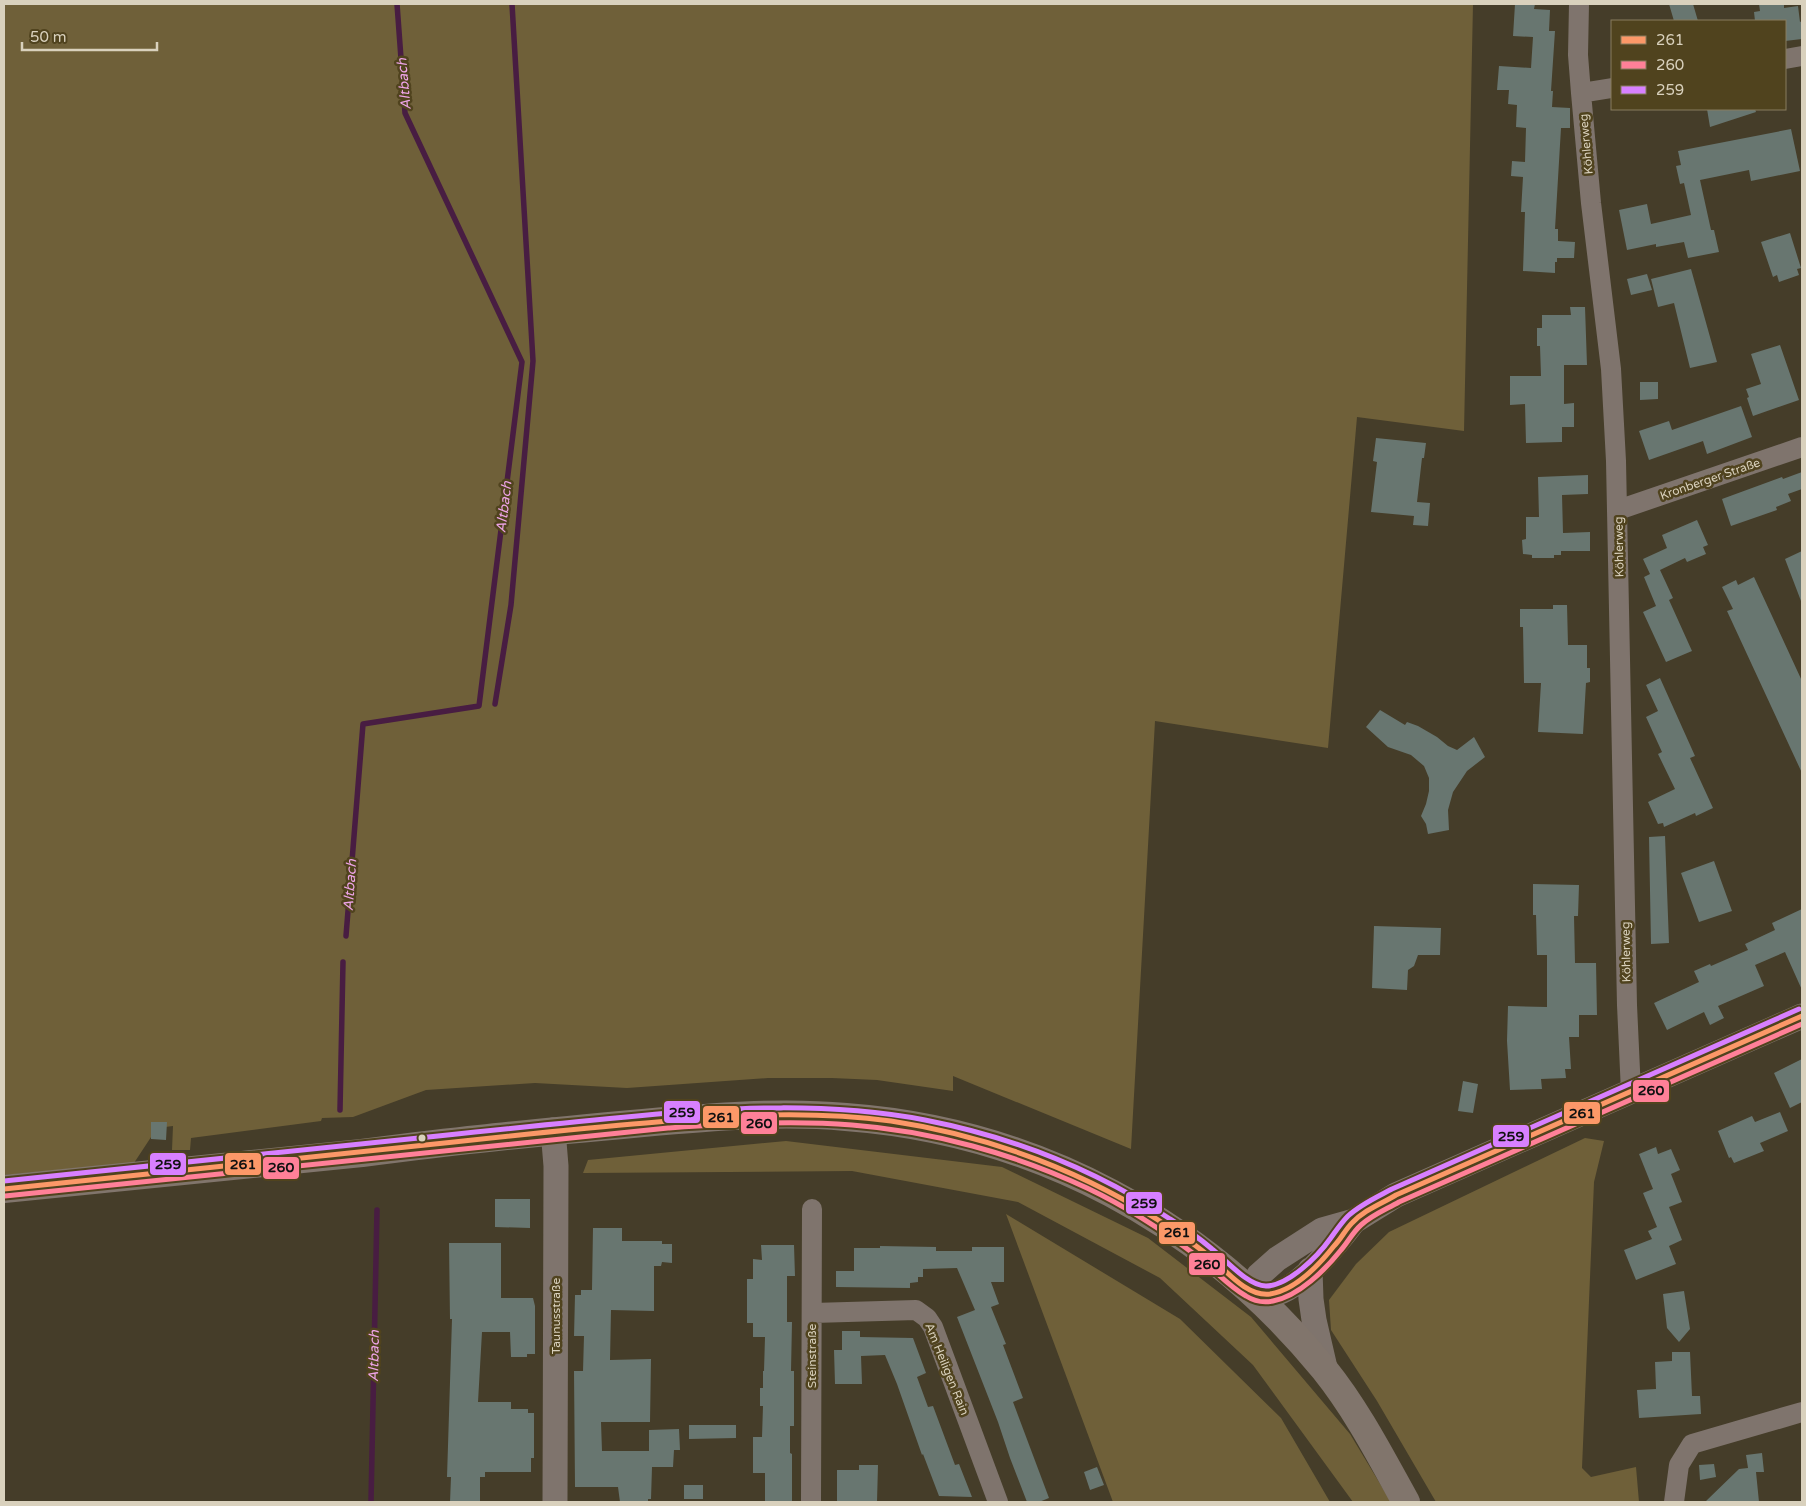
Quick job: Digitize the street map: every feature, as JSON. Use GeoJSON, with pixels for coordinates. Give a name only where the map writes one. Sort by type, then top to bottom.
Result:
{"type":"FeatureCollection","features":[{"type":"Feature","properties":{"kind":"main road"},"geometry":{"type":"LineString","coordinates":[[4,1189],[366,1152],[553,1130],[687,1119],[796,1115],[842,1116],[921,1126],[966,1136],[1011,1149],[1097,1185],[1138,1207],[1207,1254],[1250,1290],[1280,1320],[1326,1372],[1361,1424],[1406,1502]]}},
{"type":"Feature","properties":{"kind":"street","name":"Köhlerweg"},"geometry":{"type":"LineString","coordinates":[[1579,4],[1578,55],[1591,203],[1611,369],[1618,510],[1627,995],[1631,1092]]}},
{"type":"Feature","properties":{"kind":"street"},"geometry":{"type":"LineString","coordinates":[[1786,59],[1802,56]]}},
{"type":"Feature","properties":{"kind":"street"},"geometry":{"type":"LineString","coordinates":[[1581,93],[1611,88]]}},
{"type":"Feature","properties":{"kind":"street","name":"Kronberger Straße"},"geometry":{"type":"LineString","coordinates":[[1618,510],[1802,448]]}},
{"type":"Feature","properties":{"kind":"street"},"geometry":{"type":"LineString","coordinates":[[1354,1220],[1334,1246],[1295,1284],[1274,1294],[1260,1294],[1250,1290],[1259,1275],[1277,1259],[1322,1230],[1354,1220],[1396,1195],[1802,1016]]}},
{"type":"Feature","properties":{"kind":"street","name":"Taunusstraße"},"geometry":{"type":"LineString","coordinates":[[553,1130],[556,1166],[555,1502]]}},
{"type":"Feature","properties":{"kind":"street","name":"Steinstraße"},"geometry":{"type":"LineString","coordinates":[[811,1502],[812,1209]]}},
{"type":"Feature","properties":{"kind":"street"},"geometry":{"type":"LineString","coordinates":[[1310,1270],[1313,1313],[1326,1372]]}},
{"type":"Feature","properties":{"kind":"street","name":"Am Heiligen Rain"},"geometry":{"type":"LineString","coordinates":[[813,1313],[916,1310],[927,1318],[933,1327],[998,1502]]}},
{"type":"Feature","properties":{"kind":"street"},"geometry":{"type":"LineString","coordinates":[[1674,1502],[1679,1465],[1692,1444],[1802,1412]]}},
{"type":"Feature","properties":{"kind":"shaded area"},"geometry":{"type":"Polygon","coordinates":[[[4,4],[1473,4],[1464,431],[1357,417],[1328,748],[1155,721],[1131,1149],[953,1076],[953,1091],[877,1080],[832,1078],[768,1078],[627,1088],[535,1083],[426,1090],[353,1117],[322,1118],[321,1121],[191,1138],[190,1150],[172,1150],[173,1126],[157,1128],[134,1163],[4,1175],[4,4]]]}},
{"type":"Feature","properties":{"kind":"shaded area"},"geometry":{"type":"Polygon","coordinates":[[[1585,1138],[1604,1141],[1594,1182],[1582,1468],[1591,1477],[1636,1467],[1639,1502],[1436,1502],[1377,1401],[1331,1330],[1329,1300],[1356,1264],[1389,1232],[1585,1138]]]}},
{"type":"Feature","properties":{"kind":"shaded area"},"geometry":{"type":"Polygon","coordinates":[[[786,1141],[1002,1167],[1148,1238],[1251,1317],[1350,1434],[1391,1502],[1353,1502],[1253,1365],[1160,1278],[1018,1202],[852,1171],[583,1173],[588,1160],[786,1141]]]}},
{"type":"Feature","properties":{"kind":"shaded area"},"geometry":{"type":"Polygon","coordinates":[[[1006,1214],[1180,1319],[1281,1418],[1330,1502],[1113,1502],[1006,1214]]]}},
{"type":"Feature","properties":{"kind":"building"},"geometry":{"type":"Polygon","coordinates":[[[1515,4],[1535,4],[1534,9],[1550,10],[1549,31],[1555,31],[1551,91],[1553,91],[1552,107],[1570,108],[1570,128],[1561,128],[1555,229],[1558,229],[1558,241],[1575,242],[1574,258],[1557,258],[1555,273],[1523,271],[1525,212],[1521,212],[1523,177],[1511,176],[1512,161],[1525,162],[1526,128],[1516,127],[1517,105],[1508,104],[1509,90],[1497,90],[1499,66],[1531,68],[1533,37],[1513,36],[1515,4]]]}},
{"type":"Feature","properties":{"kind":"building"},"geometry":{"type":"Polygon","coordinates":[[[1669,4],[1693,4],[1698,20],[1674,20],[1669,4]]]}},
{"type":"Feature","properties":{"kind":"building"},"geometry":{"type":"Polygon","coordinates":[[[1759,4],[1784,4],[1784,8],[1798,6],[1800,22],[1802,21],[1802,39],[1786,41],[1786,20],[1755,20],[1754,12],[1760,11],[1759,4]]]}},
{"type":"Feature","properties":{"kind":"building"},"geometry":{"type":"Polygon","coordinates":[[[1707,110],[1755,110],[1756,112],[1710,127],[1707,110]]]}},
{"type":"Feature","properties":{"kind":"building"},"geometry":{"type":"Polygon","coordinates":[[[1791,129],[1800,171],[1751,181],[1749,170],[1700,180],[1711,230],[1714,230],[1719,252],[1688,258],[1684,242],[1656,247],[1656,244],[1627,250],[1619,210],[1647,204],[1651,224],[1691,215],[1684,183],[1680,184],[1676,166],[1681,165],[1678,151],[1791,129]]]}},
{"type":"Feature","properties":{"kind":"building"},"geometry":{"type":"Polygon","coordinates":[[[1790,233],[1801,268],[1797,269],[1799,275],[1779,282],[1777,275],[1773,277],[1761,242],[1790,233]]]}},
{"type":"Feature","properties":{"kind":"building"},"geometry":{"type":"Polygon","coordinates":[[[1691,269],[1717,362],[1690,368],[1674,303],[1658,307],[1651,279],[1691,269]]]}},
{"type":"Feature","properties":{"kind":"building"},"geometry":{"type":"Polygon","coordinates":[[[1647,274],[1652,290],[1631,295],[1627,279],[1647,274]]]}},
{"type":"Feature","properties":{"kind":"building"},"geometry":{"type":"Polygon","coordinates":[[[1570,307],[1585,307],[1587,365],[1564,365],[1564,404],[1574,403],[1574,427],[1562,427],[1562,442],[1526,443],[1525,404],[1510,405],[1510,376],[1541,376],[1537,328],[1542,328],[1542,315],[1571,315],[1570,307]]]}},
{"type":"Feature","properties":{"kind":"building"},"geometry":{"type":"Polygon","coordinates":[[[1780,345],[1799,400],[1753,416],[1746,389],[1761,384],[1751,354],[1780,345]]]}},
{"type":"Feature","properties":{"kind":"building"},"geometry":{"type":"Polygon","coordinates":[[[1640,382],[1658,382],[1658,399],[1640,400],[1640,382]]]}},
{"type":"Feature","properties":{"kind":"building"},"geometry":{"type":"Polygon","coordinates":[[[1741,406],[1752,437],[1707,454],[1703,441],[1649,460],[1639,431],[1669,421],[1672,430],[1741,406]]]}},
{"type":"Feature","properties":{"kind":"building"},"geometry":{"type":"Polygon","coordinates":[[[1376,438],[1426,443],[1424,458],[1422,458],[1417,502],[1430,503],[1428,526],[1413,525],[1414,516],[1371,512],[1377,462],[1373,461],[1376,438]]]}},
{"type":"Feature","properties":{"kind":"building"},"geometry":{"type":"Polygon","coordinates":[[[1802,472],[1802,489],[1788,494],[1791,501],[1776,507],[1777,510],[1731,526],[1722,499],[1782,477],[1783,479],[1802,472]]]}},
{"type":"Feature","properties":{"kind":"building"},"geometry":{"type":"Polygon","coordinates":[[[1588,475],[1588,494],[1562,495],[1563,533],[1590,532],[1590,551],[1561,551],[1561,555],[1554,555],[1554,558],[1532,558],[1532,555],[1523,554],[1522,540],[1526,539],[1526,517],[1539,517],[1538,477],[1588,475]]]}},
{"type":"Feature","properties":{"kind":"building"},"geometry":{"type":"Polygon","coordinates":[[[1697,520],[1708,545],[1703,547],[1706,554],[1687,562],[1685,558],[1660,570],[1673,598],[1669,600],[1692,651],[1666,662],[1643,612],[1656,606],[1644,577],[1650,574],[1643,559],[1667,548],[1662,535],[1697,520]]]}},
{"type":"Feature","properties":{"kind":"building"},"geometry":{"type":"Polygon","coordinates":[[[1802,551],[1802,601],[1801,601],[1785,559],[1802,551]]]}},
{"type":"Feature","properties":{"kind":"building"},"geometry":{"type":"Polygon","coordinates":[[[1754,577],[1802,681],[1802,773],[1727,611],[1733,609],[1722,587],[1736,580],[1738,585],[1754,577]]]}},
{"type":"Feature","properties":{"kind":"building"},"geometry":{"type":"Polygon","coordinates":[[[1553,605],[1567,605],[1568,645],[1587,645],[1587,668],[1590,668],[1590,682],[1586,683],[1583,734],[1538,732],[1541,683],[1524,683],[1523,627],[1520,627],[1520,609],[1553,609],[1553,605]]]}},
{"type":"Feature","properties":{"kind":"building"},"geometry":{"type":"Polygon","coordinates":[[[1660,678],[1695,756],[1690,758],[1713,808],[1696,816],[1695,813],[1664,827],[1663,823],[1658,824],[1648,802],[1675,789],[1658,754],[1662,752],[1646,717],[1658,711],[1646,685],[1660,678]]]}},
{"type":"Feature","properties":{"kind":"building"},"geometry":{"type":"Polygon","coordinates":[[[1380,710],[1405,725],[1407,722],[1418,726],[1457,750],[1474,737],[1485,757],[1467,771],[1453,792],[1448,810],[1449,830],[1428,834],[1426,824],[1421,816],[1429,791],[1429,778],[1424,766],[1411,755],[1388,747],[1366,727],[1380,710]]]}},
{"type":"Feature","properties":{"kind":"building"},"geometry":{"type":"Polygon","coordinates":[[[1665,836],[1669,943],[1651,944],[1649,837],[1665,836]]]}},
{"type":"Feature","properties":{"kind":"building"},"geometry":{"type":"Polygon","coordinates":[[[1714,861],[1732,911],[1699,922],[1681,873],[1714,861]]]}},
{"type":"Feature","properties":{"kind":"building"},"geometry":{"type":"Polygon","coordinates":[[[1533,884],[1579,885],[1578,916],[1574,916],[1575,963],[1596,963],[1597,1015],[1579,1015],[1579,1037],[1569,1037],[1571,1069],[1565,1069],[1566,1078],[1541,1079],[1542,1089],[1510,1090],[1507,1041],[1508,1006],[1547,1007],[1547,955],[1537,955],[1536,915],[1533,915],[1533,884]]]}},
{"type":"Feature","properties":{"kind":"building"},"geometry":{"type":"Polygon","coordinates":[[[1802,909],[1802,990],[1785,952],[1755,965],[1764,986],[1718,1006],[1724,1018],[1710,1025],[1704,1012],[1667,1030],[1654,1003],[1699,982],[1694,971],[1710,964],[1711,966],[1748,950],[1745,944],[1775,930],[1772,923],[1802,909]]]}},
{"type":"Feature","properties":{"kind":"building"},"geometry":{"type":"Polygon","coordinates":[[[1374,926],[1441,928],[1440,955],[1418,955],[1414,966],[1408,970],[1407,990],[1372,988],[1374,926]]]}},
{"type":"Feature","properties":{"kind":"building"},"geometry":{"type":"Polygon","coordinates":[[[1802,1059],[1802,1102],[1790,1108],[1774,1073],[1802,1059]]]}},
{"type":"Feature","properties":{"kind":"building"},"geometry":{"type":"Polygon","coordinates":[[[1463,1081],[1478,1084],[1473,1113],[1458,1111],[1463,1081]]]}},
{"type":"Feature","properties":{"kind":"building"},"geometry":{"type":"Polygon","coordinates":[[[1780,1112],[1788,1131],[1760,1143],[1764,1151],[1734,1163],[1731,1157],[1729,1158],[1718,1131],[1752,1116],[1755,1122],[1780,1112]]]}},
{"type":"Feature","properties":{"kind":"building"},"geometry":{"type":"Polygon","coordinates":[[[151,1122],[167,1122],[166,1140],[151,1139],[151,1122]]]}},
{"type":"Feature","properties":{"kind":"building"},"geometry":{"type":"Polygon","coordinates":[[[1656,1147],[1658,1154],[1671,1149],[1680,1170],[1671,1174],[1682,1202],[1669,1207],[1682,1240],[1669,1246],[1676,1264],[1636,1280],[1624,1250],[1652,1239],[1648,1231],[1657,1227],[1643,1193],[1653,1189],[1639,1154],[1656,1147]]]}},
{"type":"Feature","properties":{"kind":"building"},"geometry":{"type":"Polygon","coordinates":[[[495,1199],[530,1199],[530,1228],[495,1227],[495,1199]]]}},
{"type":"Feature","properties":{"kind":"building"},"geometry":{"type":"Polygon","coordinates":[[[593,1228],[622,1228],[622,1241],[662,1241],[662,1244],[672,1244],[672,1263],[662,1262],[661,1266],[654,1266],[654,1311],[611,1310],[610,1360],[651,1359],[650,1422],[601,1422],[602,1451],[649,1451],[649,1430],[679,1429],[680,1450],[674,1450],[673,1467],[652,1467],[651,1499],[648,1499],[648,1502],[620,1502],[618,1487],[575,1487],[574,1371],[583,1371],[584,1336],[574,1336],[575,1295],[581,1295],[581,1290],[592,1290],[593,1228]]]}},
{"type":"Feature","properties":{"kind":"building"},"geometry":{"type":"Polygon","coordinates":[[[449,1243],[501,1243],[501,1298],[533,1298],[535,1306],[535,1354],[527,1354],[527,1357],[511,1357],[510,1332],[482,1332],[478,1402],[511,1402],[511,1409],[528,1409],[528,1413],[534,1413],[534,1458],[531,1458],[531,1472],[485,1472],[485,1477],[480,1477],[480,1502],[450,1502],[451,1477],[447,1477],[452,1319],[450,1319],[449,1243]]]}},
{"type":"Feature","properties":{"kind":"building"},"geometry":{"type":"Polygon","coordinates":[[[761,1245],[794,1245],[795,1276],[787,1276],[787,1322],[792,1322],[791,1371],[794,1371],[794,1426],[790,1426],[792,1502],[765,1502],[765,1473],[753,1473],[753,1437],[762,1437],[763,1406],[760,1406],[760,1388],[763,1388],[765,1337],[753,1337],[753,1323],[747,1323],[747,1279],[753,1279],[753,1259],[762,1260],[761,1245]]]}},
{"type":"Feature","properties":{"kind":"building"},"geometry":{"type":"Polygon","coordinates":[[[880,1246],[936,1247],[936,1251],[972,1251],[972,1247],[1004,1247],[1004,1282],[991,1282],[999,1304],[991,1307],[1006,1344],[1003,1345],[1023,1398],[1013,1402],[1049,1498],[1039,1502],[1027,1502],[957,1317],[975,1310],[957,1268],[923,1269],[923,1277],[918,1277],[918,1282],[910,1283],[910,1288],[836,1287],[836,1271],[854,1271],[854,1248],[880,1248],[880,1246]]]}},
{"type":"Feature","properties":{"kind":"building"},"geometry":{"type":"Polygon","coordinates":[[[1684,1291],[1690,1329],[1679,1342],[1667,1328],[1663,1294],[1684,1291]]]}},
{"type":"Feature","properties":{"kind":"building"},"geometry":{"type":"Polygon","coordinates":[[[842,1331],[860,1331],[860,1337],[913,1338],[926,1373],[917,1377],[928,1407],[933,1406],[955,1465],[959,1464],[972,1497],[939,1496],[885,1355],[861,1356],[862,1384],[835,1384],[834,1350],[842,1350],[842,1331]]]}},
{"type":"Feature","properties":{"kind":"building"},"geometry":{"type":"Polygon","coordinates":[[[1672,1352],[1690,1352],[1692,1396],[1700,1396],[1701,1414],[1639,1418],[1637,1390],[1656,1389],[1655,1362],[1672,1361],[1672,1352]]]}},
{"type":"Feature","properties":{"kind":"building"},"geometry":{"type":"Polygon","coordinates":[[[689,1425],[736,1425],[736,1438],[689,1439],[689,1425]]]}},
{"type":"Feature","properties":{"kind":"building"},"geometry":{"type":"Polygon","coordinates":[[[1762,1453],[1764,1472],[1756,1472],[1759,1502],[1705,1502],[1739,1469],[1748,1468],[1746,1455],[1762,1453]]]}},
{"type":"Feature","properties":{"kind":"building"},"geometry":{"type":"Polygon","coordinates":[[[1714,1464],[1716,1477],[1700,1480],[1699,1465],[1714,1464]]]}},
{"type":"Feature","properties":{"kind":"building"},"geometry":{"type":"Polygon","coordinates":[[[859,1465],[878,1465],[877,1502],[837,1502],[837,1470],[859,1470],[859,1465]]]}},
{"type":"Feature","properties":{"kind":"building"},"geometry":{"type":"Polygon","coordinates":[[[1097,1467],[1104,1485],[1090,1490],[1084,1472],[1097,1467]]]}},
{"type":"Feature","properties":{"kind":"building"},"geometry":{"type":"Polygon","coordinates":[[[684,1485],[703,1485],[703,1499],[684,1499],[684,1485]]]}},
{"type":"Feature","properties":{"kind":"waterway","name":"Altbach"},"geometry":{"type":"LineString","coordinates":[[346,936],[363,724],[479,706],[522,362],[405,113],[397,4]]}},
{"type":"Feature","properties":{"kind":"waterway"},"geometry":{"type":"LineString","coordinates":[[495,704],[511,605],[533,361],[512,4]]}},
{"type":"Feature","properties":{"kind":"waterway","name":"Altbach"},"geometry":{"type":"LineString","coordinates":[[340,1110],[343,962]]}},
{"type":"Feature","properties":{"kind":"waterway","name":"Altbach"},"geometry":{"type":"LineString","coordinates":[[371,1502],[377,1210]]}},
{"type":"Feature","properties":{"kind":"transit line","name":"259"},"geometry":{"type":"LineString","coordinates":[[4,1181],[673,1113],[709,1110],[817,1108],[889,1114],[925,1120],[990,1136],[1052,1158],[1113,1185],[1142,1201],[1197,1237],[1237,1272],[1252,1282],[1266,1286],[1275,1285],[1293,1276],[1325,1246],[1348,1216],[1364,1204],[1392,1189],[1799,1009]]}},
{"type":"Feature","properties":{"kind":"transit line","name":"261"},"geometry":{"type":"LineString","coordinates":[[4,1189],[676,1120],[769,1115],[861,1118],[891,1121],[965,1136],[1002,1147],[1073,1174],[1140,1209],[1172,1229],[1204,1252],[1244,1287],[1261,1294],[1270,1294],[1279,1292],[1306,1276],[1357,1218],[1396,1195],[1802,1016]]}},
{"type":"Feature","properties":{"kind":"transit line","name":"260"},"geometry":{"type":"LineString","coordinates":[[5,1196],[668,1128],[783,1123],[852,1125],[912,1133],[972,1146],[1060,1176],[1102,1195],[1145,1220],[1198,1257],[1246,1296],[1259,1301],[1270,1302],[1283,1298],[1302,1288],[1335,1258],[1365,1221],[1399,1202],[1802,1024]]}}]}
